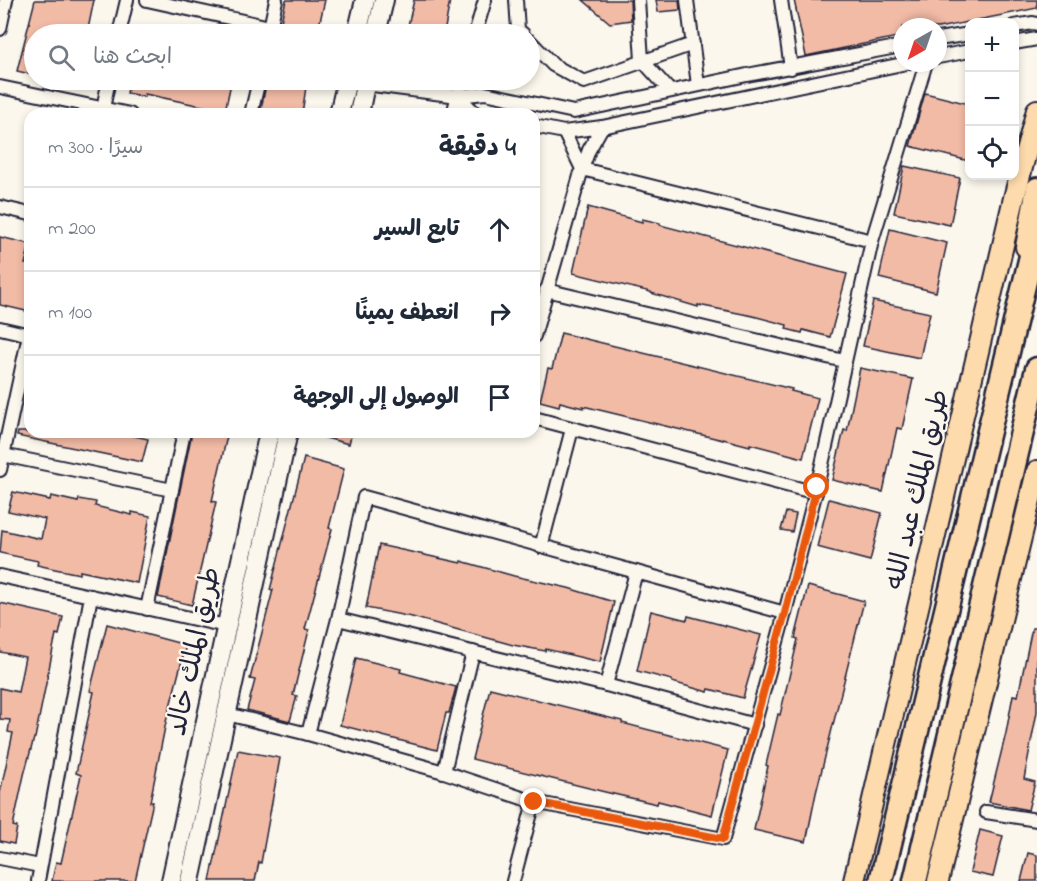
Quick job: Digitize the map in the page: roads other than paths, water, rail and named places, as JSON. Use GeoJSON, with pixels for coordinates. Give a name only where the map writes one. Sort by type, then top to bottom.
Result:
{"type":"FeatureCollection","features":[{"type":"Feature","properties":{"kind":"highway","name":"طريق الملك عبد الله"},"geometry":{"type":"LineString","coordinates":[[881,881],[1037,231]]}},
{"type":"Feature","properties":{"kind":"highway"},"geometry":{"type":"LineString","coordinates":[[915,881],[1037,369]]}},
{"type":"Feature","properties":{"kind":"main road"},"geometry":{"type":"LineString","coordinates":[[359,24],[365,0]]}},
{"type":"Feature","properties":{"kind":"main road"},"geometry":{"type":"LineString","coordinates":[[378,24],[384,0]]}},
{"type":"Feature","properties":{"kind":"main road"},"geometry":{"type":"LineString","coordinates":[[340,108],[345,90]]}},
{"type":"Feature","properties":{"kind":"main road"},"geometry":{"type":"LineString","coordinates":[[360,108],[364,90]]}},
{"type":"Feature","properties":{"kind":"main road","name":"طريق الملك عبد الله"},"geometry":{"type":"LineString","coordinates":[[854,881],[1014,198],[1037,110]]}},
{"type":"Feature","properties":{"kind":"main road"},"geometry":{"type":"LineString","coordinates":[[1017,312],[1027,237],[1037,188]]}},
{"type":"Feature","properties":{"kind":"main road","name":"طريق الملك خالد"},"geometry":{"type":"LineString","coordinates":[[171,881],[268,438]]}},
{"type":"Feature","properties":{"kind":"main road","name":"طريق الملك خالد"},"geometry":{"type":"LineString","coordinates":[[190,881],[287,438]]}},
{"type":"Feature","properties":{"kind":"main road"},"geometry":{"type":"LineString","coordinates":[[940,881],[943,859],[1037,471]]}},
{"type":"Feature","properties":{"kind":"main road"},"geometry":{"type":"LineString","coordinates":[[840,881],[861,851]]}},
{"type":"Feature","properties":{"kind":"main road"},"geometry":{"type":"LineString","coordinates":[[861,851],[862,881]]}},
{"type":"Feature","properties":{"kind":"main road"},"geometry":{"type":"LineString","coordinates":[[931,881],[943,859]]}},
{"type":"Feature","properties":{"kind":"street"},"geometry":{"type":"LineString","coordinates":[[0,29],[6,0]]}},
{"type":"Feature","properties":{"kind":"street"},"geometry":{"type":"LineString","coordinates":[[121,24],[127,0]]}},
{"type":"Feature","properties":{"kind":"street"},"geometry":{"type":"LineString","coordinates":[[147,0],[241,24]]}},
{"type":"Feature","properties":{"kind":"street"},"geometry":{"type":"LineString","coordinates":[[271,24],[276,0]]}},
{"type":"Feature","properties":{"kind":"street"},"geometry":{"type":"LineString","coordinates":[[478,24],[485,0]]}},
{"type":"Feature","properties":{"kind":"street"},"geometry":{"type":"LineString","coordinates":[[516,0],[518,24]]}},
{"type":"Feature","properties":{"kind":"street"},"geometry":{"type":"LineString","coordinates":[[638,0],[642,60],[670,91]]}},
{"type":"Feature","properties":{"kind":"street"},"geometry":{"type":"LineString","coordinates":[[687,0],[698,85]]}},
{"type":"Feature","properties":{"kind":"street"},"geometry":{"type":"LineString","coordinates":[[781,0],[791,68]]}},
{"type":"Feature","properties":{"kind":"street"},"geometry":{"type":"LineString","coordinates":[[1019,25],[1037,24]]}},
{"type":"Feature","properties":{"kind":"street"},"geometry":{"type":"LineString","coordinates":[[947,38],[965,35]]}},
{"type":"Feature","properties":{"kind":"street"},"geometry":{"type":"LineString","coordinates":[[1019,42],[1037,39]]}},
{"type":"Feature","properties":{"kind":"street"},"geometry":{"type":"LineString","coordinates":[[540,51],[553,64],[584,82],[693,44]]}},
{"type":"Feature","properties":{"kind":"street"},"geometry":{"type":"LineString","coordinates":[[419,90],[458,96],[485,93],[574,112],[698,85],[893,48]]}},
{"type":"Feature","properties":{"kind":"street"},"geometry":{"type":"LineString","coordinates":[[947,55],[965,52]]}},
{"type":"Feature","properties":{"kind":"street"},"geometry":{"type":"LineString","coordinates":[[540,127],[564,132],[602,127],[893,66]]}},
{"type":"Feature","properties":{"kind":"street"},"geometry":{"type":"LineString","coordinates":[[227,714],[444,772],[534,802],[723,839],[816,493],[872,241],[923,72]]}},
{"type":"Feature","properties":{"kind":"street"},"geometry":{"type":"LineString","coordinates":[[0,87],[103,108],[107,90]]}},
{"type":"Feature","properties":{"kind":"street"},"geometry":{"type":"LineString","coordinates":[[252,108],[257,90]]}},
{"type":"Feature","properties":{"kind":"street"},"geometry":{"type":"LineString","coordinates":[[455,108],[460,90]]}},
{"type":"Feature","properties":{"kind":"street"},"geometry":{"type":"LineString","coordinates":[[458,96],[470,108]]}},
{"type":"Feature","properties":{"kind":"street"},"geometry":{"type":"LineString","coordinates":[[540,313],[582,169],[589,150],[602,127]]}},
{"type":"Feature","properties":{"kind":"street"},"geometry":{"type":"LineString","coordinates":[[564,132],[582,169]]}},
{"type":"Feature","properties":{"kind":"street"},"geometry":{"type":"LineString","coordinates":[[582,169],[872,241]]}},
{"type":"Feature","properties":{"kind":"street"},"geometry":{"type":"LineString","coordinates":[[0,207],[24,213]]}},
{"type":"Feature","properties":{"kind":"street"},"geometry":{"type":"LineString","coordinates":[[546,290],[844,361]]}},
{"type":"Feature","properties":{"kind":"street"},"geometry":{"type":"LineString","coordinates":[[0,328],[24,334]]}},
{"type":"Feature","properties":{"kind":"street"},"geometry":{"type":"LineString","coordinates":[[0,470],[24,362]]}},
{"type":"Feature","properties":{"kind":"street"},"geometry":{"type":"LineString","coordinates":[[540,420],[816,493]]}},
{"type":"Feature","properties":{"kind":"street"},"geometry":{"type":"LineString","coordinates":[[541,547],[572,429]]}},
{"type":"Feature","properties":{"kind":"street"},"geometry":{"type":"LineString","coordinates":[[147,609],[183,438]]}},
{"type":"Feature","properties":{"kind":"street"},"geometry":{"type":"LineString","coordinates":[[3,455],[172,490]]}},
{"type":"Feature","properties":{"kind":"street"},"geometry":{"type":"LineString","coordinates":[[308,734],[338,619],[364,497],[785,613]]}},
{"type":"Feature","properties":{"kind":"street"},"geometry":{"type":"LineString","coordinates":[[606,685],[636,572]]}},
{"type":"Feature","properties":{"kind":"street"},"geometry":{"type":"LineString","coordinates":[[0,576],[226,626]]}},
{"type":"Feature","properties":{"kind":"street"},"geometry":{"type":"LineString","coordinates":[[38,881],[91,596]]}},
{"type":"Feature","properties":{"kind":"street"},"geometry":{"type":"LineString","coordinates":[[338,619],[606,685],[755,725]]}},
{"type":"Feature","properties":{"kind":"street"},"geometry":{"type":"LineString","coordinates":[[444,772],[473,652]]}},
{"type":"Feature","properties":{"kind":"street"},"geometry":{"type":"LineString","coordinates":[[513,881],[534,802]]}},
{"type":"Feature","properties":{"kind":"street"},"geometry":{"type":"LineString","coordinates":[[986,813],[1037,820]]}},
{"type":"Feature","properties":{"kind":"street"},"geometry":{"type":"LineString","coordinates":[[0,858],[40,866]]}}]}
